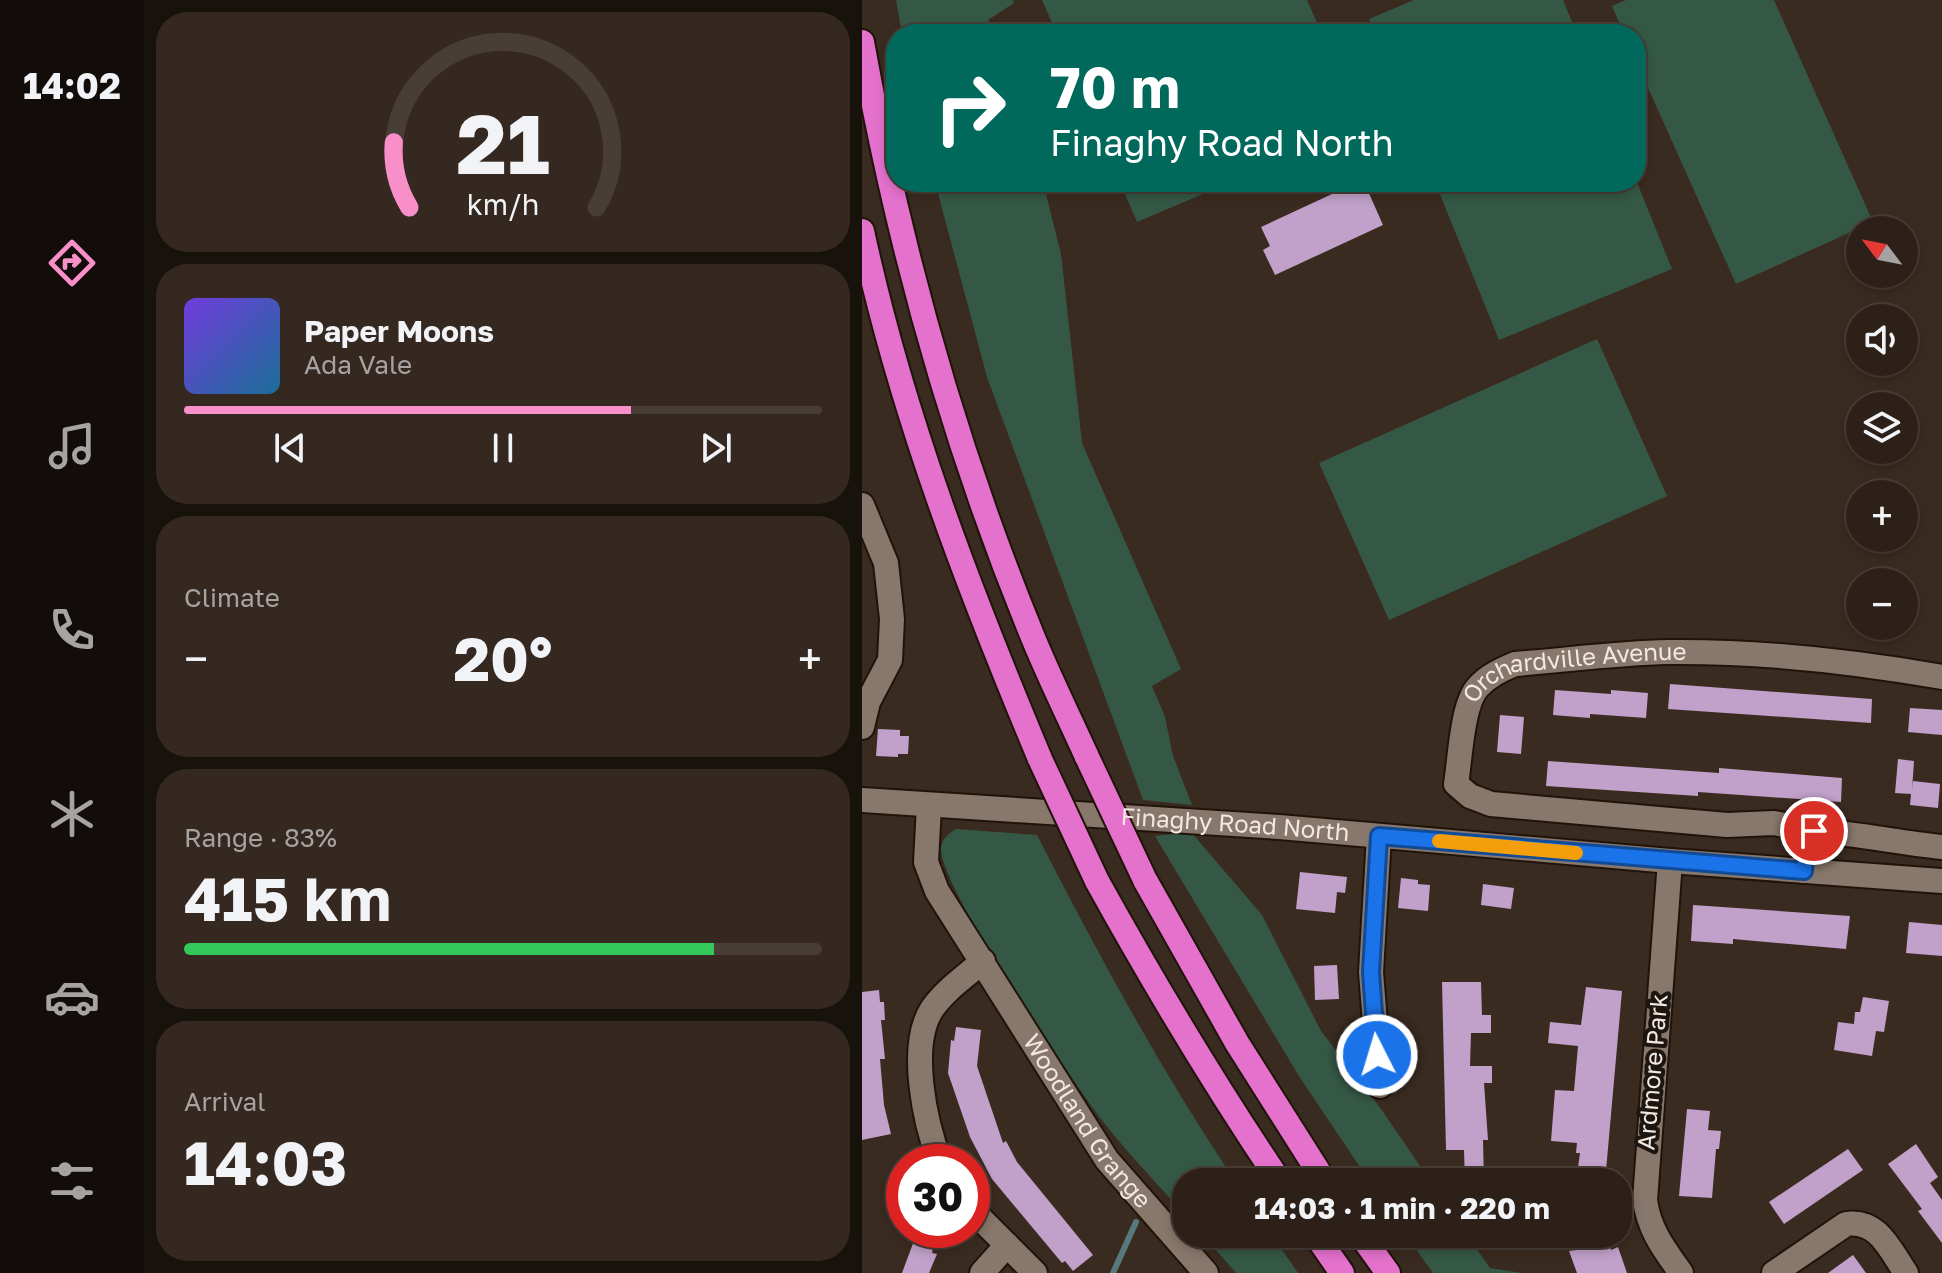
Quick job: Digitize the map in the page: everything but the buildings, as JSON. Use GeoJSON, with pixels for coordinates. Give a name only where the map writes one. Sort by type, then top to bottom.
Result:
{"type":"FeatureCollection","features":[{"type":"Feature","properties":{"kind":"highway"},"geometry":{"type":"LineString","coordinates":[[862,42],[886,168]]}},
{"type":"Feature","properties":{"kind":"highway"},"geometry":{"type":"LineString","coordinates":[[892,192],[936,359],[1027,623],[1145,880],[1229,1029],[1316,1168]]}},
{"type":"Feature","properties":{"kind":"highway"},"geometry":{"type":"LineString","coordinates":[[862,231],[902,385],[934,487],[987,631],[1040,759],[1097,881],[1154,985],[1216,1088],[1270,1168]]}},
{"type":"Feature","properties":{"kind":"highway"},"geometry":{"type":"LineString","coordinates":[[1325,1248],[1342,1273]]}},
{"type":"Feature","properties":{"kind":"highway"},"geometry":{"type":"LineString","coordinates":[[1370,1248],[1388,1273]]}},
{"type":"Feature","properties":{"kind":"street"},"geometry":{"type":"LineString","coordinates":[[862,505],[886,563],[892,619],[890,660],[865,702],[862,727]]}},
{"type":"Feature","properties":{"kind":"street","name":"Orchardville Avenue"},"geometry":{"type":"LineString","coordinates":[[1942,677],[1822,659],[1720,652],[1664,652],[1515,664],[1497,672],[1477,688],[1469,701],[1456,784],[1470,796],[1491,804],[1727,825],[1774,823],[1942,847]]}},
{"type":"Feature","properties":{"kind":"street","name":"Finaghy Road North"},"geometry":{"type":"LineString","coordinates":[[862,800],[1279,827],[1942,881]]}},
{"type":"Feature","properties":{"kind":"street","name":"Woodland Grange"},"geometry":{"type":"LineString","coordinates":[[929,806],[926,862],[937,891],[1107,1160],[1206,1273]]}},
{"type":"Feature","properties":{"kind":"street"},"geometry":{"type":"LineString","coordinates":[[1804,871],[1806,845],[1814,831]]}},
{"type":"Feature","properties":{"kind":"street"},"geometry":{"type":"LineString","coordinates":[[1379,836],[1371,972],[1380,1086]]}},
{"type":"Feature","properties":{"kind":"street","name":"Ardmore Park"},"geometry":{"type":"LineString","coordinates":[[1670,861],[1645,1200],[1654,1235],[1681,1273]]}},
{"type":"Feature","properties":{"kind":"street"},"geometry":{"type":"LineString","coordinates":[[935,1144],[919,1059],[923,1027],[933,1008],[983,961]]}},
{"type":"Feature","properties":{"kind":"street"},"geometry":{"type":"LineString","coordinates":[[1774,1273],[1846,1224],[1857,1222],[1868,1224],[1878,1233],[1906,1273]]}},
{"type":"Feature","properties":{"kind":"street"},"geometry":{"type":"LineString","coordinates":[[990,1228],[1035,1273]]}},
{"type":"Feature","properties":{"kind":"street"},"geometry":{"type":"LineString","coordinates":[[982,1273],[1007,1245]]}},
{"type":"Feature","properties":{"kind":"green space"},"geometry":{"type":"Polygon","coordinates":[[[896,0],[1013,0],[1014,3],[988,20],[990,24],[900,24],[896,0]]]}},
{"type":"Feature","properties":{"kind":"green space"},"geometry":{"type":"Polygon","coordinates":[[[1042,0],[1307,0],[1318,24],[1053,24],[1042,0]]]}},
{"type":"Feature","properties":{"kind":"green space"},"geometry":{"type":"Polygon","coordinates":[[[1414,0],[1563,0],[1573,24],[1371,24],[1369,19],[1414,0]]]}},
{"type":"Feature","properties":{"kind":"green space"},"geometry":{"type":"Polygon","coordinates":[[[1626,0],[1774,0],[1870,216],[1846,216],[1846,234],[1736,284],[1646,83],[1646,24],[1620,24],[1612,6],[1626,0]]]}},
{"type":"Feature","properties":{"kind":"green space"},"geometry":{"type":"Polygon","coordinates":[[[938,192],[1046,192],[1061,254],[1082,443],[1181,669],[1152,686],[1165,717],[1173,756],[1192,805],[1143,800],[987,377],[938,192]]]}},
{"type":"Feature","properties":{"kind":"green space"},"geometry":{"type":"Polygon","coordinates":[[[1124,192],[1208,192],[1137,222],[1124,192]]]}},
{"type":"Feature","properties":{"kind":"green space"},"geometry":{"type":"Polygon","coordinates":[[[1439,192],[1641,192],[1672,269],[1499,340],[1439,192]]]}},
{"type":"Feature","properties":{"kind":"green space"},"geometry":{"type":"Polygon","coordinates":[[[1597,339],[1667,496],[1389,620],[1319,463],[1597,339]]]}},
{"type":"Feature","properties":{"kind":"green space"},"geometry":{"type":"Polygon","coordinates":[[[956,829],[1037,835],[1131,1012],[1227,1168],[1172,1168],[1172,1200],[1111,1132],[1009,983],[960,899],[946,868],[941,847],[956,829]]]}},
{"type":"Feature","properties":{"kind":"green space"},"geometry":{"type":"Polygon","coordinates":[[[1191,832],[1262,915],[1321,1031],[1421,1168],[1361,1168],[1299,1076],[1155,836],[1191,832]]]}},
{"type":"Feature","properties":{"kind":"green space"},"geometry":{"type":"Polygon","coordinates":[[[1214,1248],[1281,1248],[1298,1273],[1236,1273],[1214,1248]]]}},
{"type":"Feature","properties":{"kind":"green space"},"geometry":{"type":"Polygon","coordinates":[[[1415,1248],[1476,1248],[1490,1268],[1522,1273],[1433,1273],[1415,1248]]]}},
{"type":"Feature","properties":{"kind":"waterway"},"geometry":{"type":"LineString","coordinates":[[1113,1273],[1136,1222]]}},
{"type":"Feature","properties":{"kind":"slow traffic"},"geometry":{"type":"LineString","coordinates":[[1439,841],[1576,853]]}},
{"type":"Feature","properties":{"kind":"route"},"geometry":{"type":"LineString","coordinates":[[1377,1055],[1371,972],[1379,836],[1804,871],[1806,845],[1814,831]]}}]}
